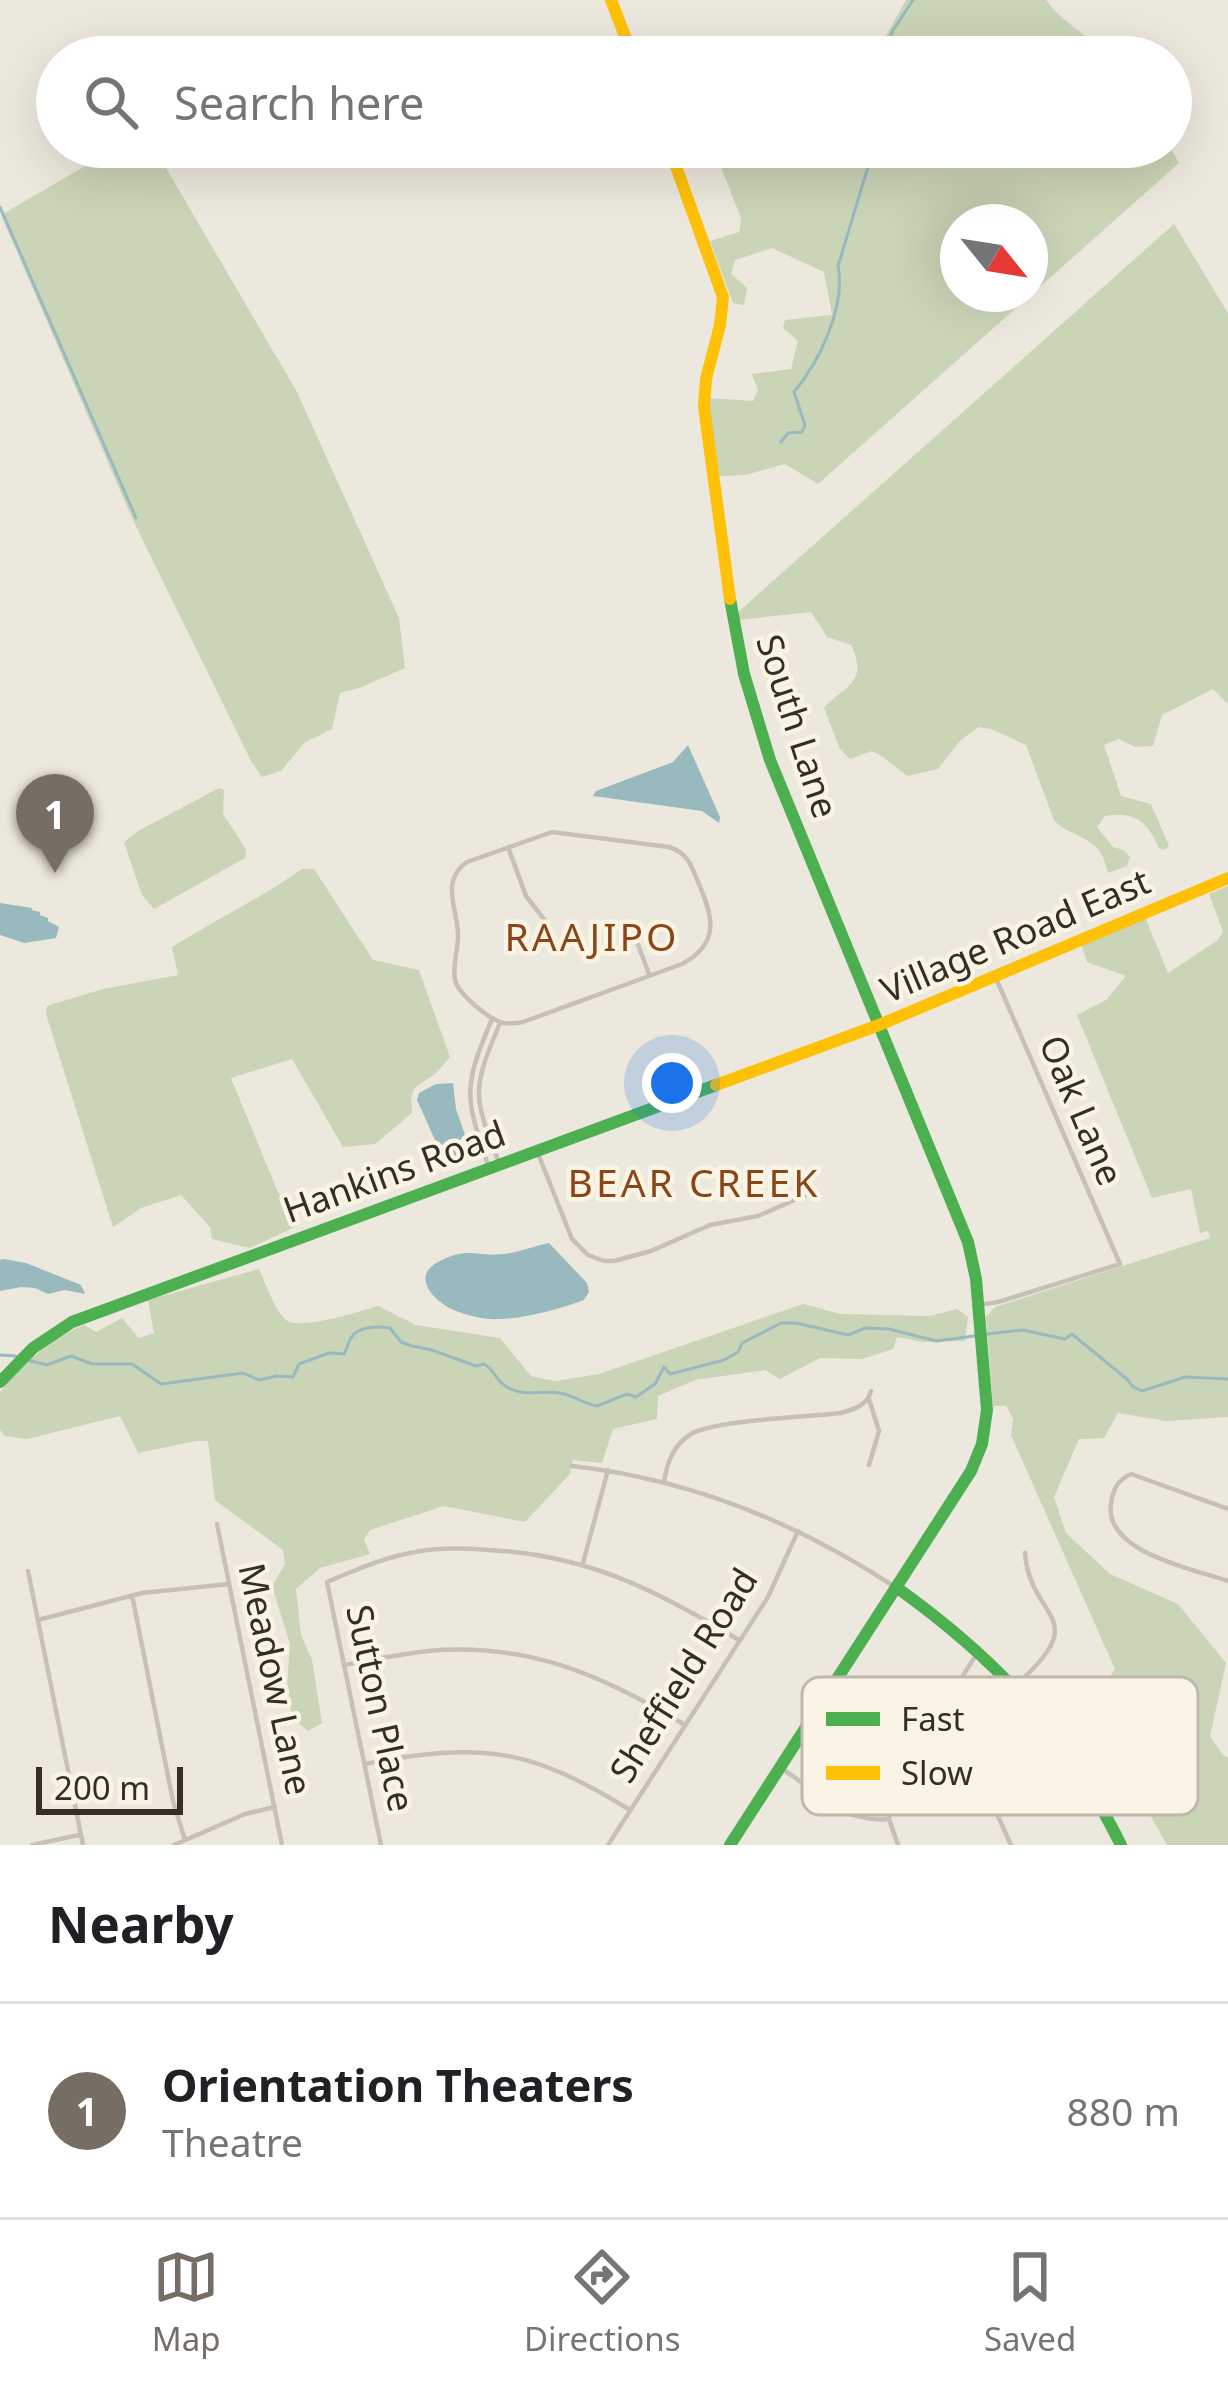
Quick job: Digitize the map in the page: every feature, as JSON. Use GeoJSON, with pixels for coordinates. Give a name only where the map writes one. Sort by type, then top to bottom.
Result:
{"type":"FeatureCollection","features":[{"type":"Feature","properties":{"kind":"street"},"geometry":{"type":"LineString","coordinates":[[611,0],[626,36]]}},
{"type":"Feature","properties":{"kind":"street","name":"South Lane"},"geometry":{"type":"LineString","coordinates":[[677,168],[723,297],[703,396],[736,637],[764,741],[974,1266],[987,1418],[982,1444],[965,1481],[839,1677]]}},
{"type":"Feature","properties":{"kind":"street"},"geometry":{"type":"LineString","coordinates":[[552,832],[669,847],[682,853],[709,906],[710,932],[703,948],[690,960],[650,976],[524,1022],[500,1023],[455,982],[458,936],[452,879],[462,865],[552,832]]}},
{"type":"Feature","properties":{"kind":"street"},"geometry":{"type":"LineString","coordinates":[[508,848],[526,896],[550,927],[551,938]]}},
{"type":"Feature","properties":{"kind":"street","name":"Village Road East"},"geometry":{"type":"LineString","coordinates":[[825,1045],[1228,878]]}},
{"type":"Feature","properties":{"kind":"street"},"geometry":{"type":"LineString","coordinates":[[630,922],[650,976]]}},
{"type":"Feature","properties":{"kind":"street","name":"Oak Lane"},"geometry":{"type":"LineString","coordinates":[[978,1305],[1120,1264],[995,976]]}},
{"type":"Feature","properties":{"kind":"street"},"geometry":{"type":"LineString","coordinates":[[492,1019],[469,1080],[477,1132],[495,1167]]}},
{"type":"Feature","properties":{"kind":"street"},"geometry":{"type":"LineString","coordinates":[[495,1167],[478,1100],[479,1077],[500,1023]]}},
{"type":"Feature","properties":{"kind":"street","name":"Hankins Road"},"geometry":{"type":"LineString","coordinates":[[0,1382],[25,1353],[72,1322],[825,1045]]}},
{"type":"Feature","properties":{"kind":"street"},"geometry":{"type":"LineString","coordinates":[[477,1132],[486,1128]]}},
{"type":"Feature","properties":{"kind":"street"},"geometry":{"type":"LineString","coordinates":[[537,1151],[572,1239],[604,1261],[651,1251],[710,1225],[758,1216],[815,1191]]}},
{"type":"Feature","properties":{"kind":"street"},"geometry":{"type":"LineString","coordinates":[[664,1482],[673,1452],[696,1432],[841,1413],[860,1406],[871,1391]]}},
{"type":"Feature","properties":{"kind":"street"},"geometry":{"type":"LineString","coordinates":[[868,1400],[879,1431],[868,1465]]}},
{"type":"Feature","properties":{"kind":"street"},"geometry":{"type":"LineString","coordinates":[[572,1466],[664,1482],[721,1499],[798,1531],[896,1587],[980,1650],[1008,1677]]}},
{"type":"Feature","properties":{"kind":"street"},"geometry":{"type":"LineString","coordinates":[[608,1470],[582,1565],[650,1589],[740,1640]]}},
{"type":"Feature","properties":{"kind":"street"},"geometry":{"type":"LineString","coordinates":[[1228,1509],[1131,1474],[1115,1486],[1110,1508],[1118,1532],[1137,1549],[1228,1581]]}},
{"type":"Feature","properties":{"kind":"street","name":"Meadow Lane"},"geometry":{"type":"LineString","coordinates":[[217,1524],[282,1845]]}},
{"type":"Feature","properties":{"kind":"street","name":"Sheffield Road"},"geometry":{"type":"LineString","coordinates":[[608,1845],[777,1580],[798,1531]]}},
{"type":"Feature","properties":{"kind":"street","name":"Sutton Place"},"geometry":{"type":"LineString","coordinates":[[381,1845],[327,1582],[401,1555],[445,1548],[515,1551],[582,1565]]}},
{"type":"Feature","properties":{"kind":"street"},"geometry":{"type":"LineString","coordinates":[[1025,1553],[1030,1576],[1051,1613],[1054,1634],[1043,1660],[1025,1677]]}},
{"type":"Feature","properties":{"kind":"street"},"geometry":{"type":"LineString","coordinates":[[28,1571],[83,1845]]}},
{"type":"Feature","properties":{"kind":"street"},"geometry":{"type":"LineString","coordinates":[[38,1620],[132,1594],[229,1585]]}},
{"type":"Feature","properties":{"kind":"street"},"geometry":{"type":"LineString","coordinates":[[132,1594],[185,1840]]}},
{"type":"Feature","properties":{"kind":"street"},"geometry":{"type":"LineString","coordinates":[[962,1677],[980,1650]]}},
{"type":"Feature","properties":{"kind":"street"},"geometry":{"type":"LineString","coordinates":[[344,1665],[432,1651],[519,1655],[598,1677],[685,1725]]}},
{"type":"Feature","properties":{"kind":"street","name":"South Lane"},"geometry":{"type":"LineString","coordinates":[[730,1845],[802,1735]]}},
{"type":"Feature","properties":{"kind":"street"},"geometry":{"type":"LineString","coordinates":[[365,1764],[444,1751],[497,1754],[564,1772],[630,1810]]}},
{"type":"Feature","properties":{"kind":"street"},"geometry":{"type":"LineString","coordinates":[[781,1768],[802,1782]]}},
{"type":"Feature","properties":{"kind":"street"},"geometry":{"type":"LineString","coordinates":[[174,1845],[245,1814],[274,1807]]}},
{"type":"Feature","properties":{"kind":"street"},"geometry":{"type":"LineString","coordinates":[[851,1815],[889,1819]]}},
{"type":"Feature","properties":{"kind":"street"},"geometry":{"type":"LineString","coordinates":[[890,1815],[898,1845]]}},
{"type":"Feature","properties":{"kind":"street"},"geometry":{"type":"LineString","coordinates":[[999,1815],[1012,1845]]}},
{"type":"Feature","properties":{"kind":"street"},"geometry":{"type":"LineString","coordinates":[[1105,1815],[1121,1845]]}},
{"type":"Feature","properties":{"kind":"street"},"geometry":{"type":"LineString","coordinates":[[32,1845],[81,1834]]}},
{"type":"Feature","properties":{"kind":"green space"},"geometry":{"type":"Polygon","coordinates":[[[906,0],[1046,0],[1085,36],[886,36],[906,0]]]}},
{"type":"Feature","properties":{"kind":"green space"},"geometry":{"type":"Polygon","coordinates":[[[82,168],[166,168],[297,392],[399,618],[405,668],[340,693],[332,729],[304,743],[281,771],[262,777],[251,761],[132,518],[1,215],[82,168]]]}},
{"type":"Feature","properties":{"kind":"green space"},"geometry":{"type":"Polygon","coordinates":[[[721,168],[1173,168],[1048,279],[1048,204],[940,204],[940,312],[1011,312],[818,484],[785,464],[745,475],[718,476],[708,398],[753,401],[758,390],[752,374],[791,369],[798,341],[783,328],[785,320],[832,315],[824,272],[772,248],[735,260],[731,274],[747,288],[744,305],[733,303],[710,241],[739,232],[741,218],[721,168]]]}},
{"type":"Feature","properties":{"kind":"green space"},"geometry":{"type":"Polygon","coordinates":[[[1174,224],[1228,313],[1228,704],[1213,689],[1162,715],[1153,746],[1135,747],[1119,739],[1104,745],[1121,796],[1151,804],[1169,846],[1159,848],[1145,825],[1133,817],[1105,816],[1097,827],[1113,847],[1130,857],[1127,866],[1108,873],[1095,846],[1054,820],[1026,745],[978,727],[938,769],[908,776],[872,751],[850,759],[840,749],[824,708],[856,676],[851,645],[827,637],[811,612],[738,620],[736,614],[1174,224]]]}},
{"type":"Feature","properties":{"kind":"green space"},"geometry":{"type":"Polygon","coordinates":[[[219,788],[224,790],[223,814],[246,849],[245,858],[154,909],[142,895],[124,842],[219,788]]]}},
{"type":"Feature","properties":{"kind":"green space"},"geometry":{"type":"Polygon","coordinates":[[[302,869],[314,869],[373,960],[419,970],[450,1057],[416,1088],[412,1113],[375,1144],[343,1147],[292,1059],[231,1078],[277,1190],[297,1226],[250,1248],[212,1239],[210,1227],[181,1195],[141,1208],[113,1227],[47,1006],[103,989],[178,975],[172,947],[302,869]]]}},
{"type":"Feature","properties":{"kind":"green space"},"geometry":{"type":"Polygon","coordinates":[[[1228,886],[1228,1417],[1166,1421],[1118,1413],[1104,1438],[1079,1439],[1054,1497],[1066,1533],[1110,1574],[1178,1604],[1226,1663],[1210,1736],[1228,1758],[1228,1845],[1167,1845],[1150,1815],[1198,1815],[1198,1677],[1110,1677],[1115,1669],[1011,1435],[1013,1419],[1006,1406],[993,1406],[986,1317],[995,1307],[1210,1238],[1208,1231],[1200,1233],[1191,1189],[1152,1198],[1077,1015],[1106,1000],[1126,976],[1087,962],[1081,944],[1145,917],[1168,973],[1218,940],[1223,931],[1209,894],[1228,886]]]}},
{"type":"Feature","properties":{"kind":"green space"},"geometry":{"type":"Polygon","coordinates":[[[259,1269],[278,1310],[293,1323],[378,1306],[416,1325],[500,1338],[531,1376],[555,1381],[599,1374],[803,1304],[841,1314],[930,1316],[957,1309],[968,1317],[965,1341],[897,1337],[893,1349],[862,1359],[820,1358],[780,1379],[765,1370],[695,1380],[658,1396],[657,1419],[613,1429],[602,1463],[573,1460],[570,1474],[525,1522],[444,1506],[370,1530],[364,1539],[370,1554],[320,1568],[296,1589],[301,1635],[312,1660],[322,1723],[308,1731],[292,1718],[287,1686],[290,1644],[272,1586],[285,1564],[283,1550],[215,1500],[208,1441],[138,1453],[120,1416],[27,1439],[4,1436],[0,1429],[0,1392],[59,1338],[84,1325],[96,1332],[122,1318],[139,1338],[154,1333],[148,1300],[259,1269]]]}},
{"type":"Feature","properties":{"kind":"water"},"geometry":{"type":"Polygon","coordinates":[[[688,745],[719,823],[702,811],[593,796],[673,762],[688,745]]]}},
{"type":"Feature","properties":{"kind":"water"},"geometry":{"type":"Polygon","coordinates":[[[0,903],[40,912],[59,927],[56,938],[24,943],[0,935],[0,903]]]}},
{"type":"Feature","properties":{"kind":"water"},"geometry":{"type":"Polygon","coordinates":[[[453,1083],[456,1109],[471,1152],[468,1158],[450,1163],[444,1160],[417,1100],[419,1093],[436,1084],[453,1083]]]}},
{"type":"Feature","properties":{"kind":"water"},"geometry":{"type":"Polygon","coordinates":[[[549,1243],[587,1283],[584,1300],[532,1315],[488,1319],[447,1306],[428,1289],[430,1268],[457,1254],[493,1255],[549,1243]]]}},
{"type":"Feature","properties":{"kind":"water"},"geometry":{"type":"Polygon","coordinates":[[[0,1260],[81,1285],[85,1294],[65,1290],[48,1294],[21,1287],[0,1291],[0,1260]]]}},
{"type":"Feature","properties":{"kind":"waterway"},"geometry":{"type":"LineString","coordinates":[[891,36],[913,0]]}},
{"type":"Feature","properties":{"kind":"waterway"},"geometry":{"type":"LineString","coordinates":[[781,442],[788,433],[802,432],[805,425],[794,392],[813,365],[834,315],[838,266],[868,168]]}},
{"type":"Feature","properties":{"kind":"waterway"},"geometry":{"type":"LineString","coordinates":[[0,207],[136,518]]}},
{"type":"Feature","properties":{"kind":"waterway"},"geometry":{"type":"LineString","coordinates":[[27,1360],[47,1365],[71,1356],[92,1364],[132,1364],[161,1384],[243,1373],[259,1380],[293,1377],[299,1364],[329,1353],[344,1354],[358,1331],[385,1327],[401,1342],[476,1366],[484,1364],[511,1389],[560,1393],[597,1406],[627,1394],[636,1397],[655,1384],[664,1367],[670,1374],[724,1360],[738,1352],[742,1343],[781,1323],[848,1335],[865,1328],[889,1329],[936,1341],[974,1336]]}},
{"type":"Feature","properties":{"kind":"waterway"},"geometry":{"type":"LineString","coordinates":[[987,1334],[1023,1330],[1065,1339],[1072,1334],[1142,1391],[1185,1377],[1228,1379]]}},
{"type":"Feature","properties":{"kind":"waterway"},"geometry":{"type":"LineString","coordinates":[[0,1355],[16,1356]]}},
{"type":"Feature","properties":{"kind":"traffic: fast"},"geometry":{"type":"LineString","coordinates":[[730,599],[744,674],[770,760],[968,1242],[976,1279],[987,1410],[982,1444],[971,1471],[838,1677]]}},
{"type":"Feature","properties":{"kind":"traffic: fast"},"geometry":{"type":"LineString","coordinates":[[0,1382],[33,1348],[72,1322],[716,1085]]}},
{"type":"Feature","properties":{"kind":"traffic: fast"},"geometry":{"type":"LineString","coordinates":[[896,1587],[967,1642],[1003,1677]]}},
{"type":"Feature","properties":{"kind":"traffic: fast"},"geometry":{"type":"LineString","coordinates":[[730,1845],[802,1733]]}},
{"type":"Feature","properties":{"kind":"traffic: fast"},"geometry":{"type":"LineString","coordinates":[[1105,1815],[1121,1845]]}},
{"type":"Feature","properties":{"kind":"traffic: slow"},"geometry":{"type":"LineString","coordinates":[[611,0],[625,36]]}},
{"type":"Feature","properties":{"kind":"traffic: slow"},"geometry":{"type":"LineString","coordinates":[[677,168],[723,297],[704,407],[730,599]]}},
{"type":"Feature","properties":{"kind":"traffic: slow"},"geometry":{"type":"LineString","coordinates":[[716,1085],[879,1025],[1228,878]]}},
{"type":"Feature","properties":{"kind":"place","name":"Orientation Theaters"},"geometry":{"type":"Point","coordinates":[55,873]}},
{"type":"Feature","properties":{"kind":"district","name":"RAAJIPO"},"geometry":{"type":"Point","coordinates":[592,935]}},
{"type":"Feature","properties":{"kind":"district","name":"BEAR CREEK"},"geometry":{"type":"Point","coordinates":[694,1181]}}]}
